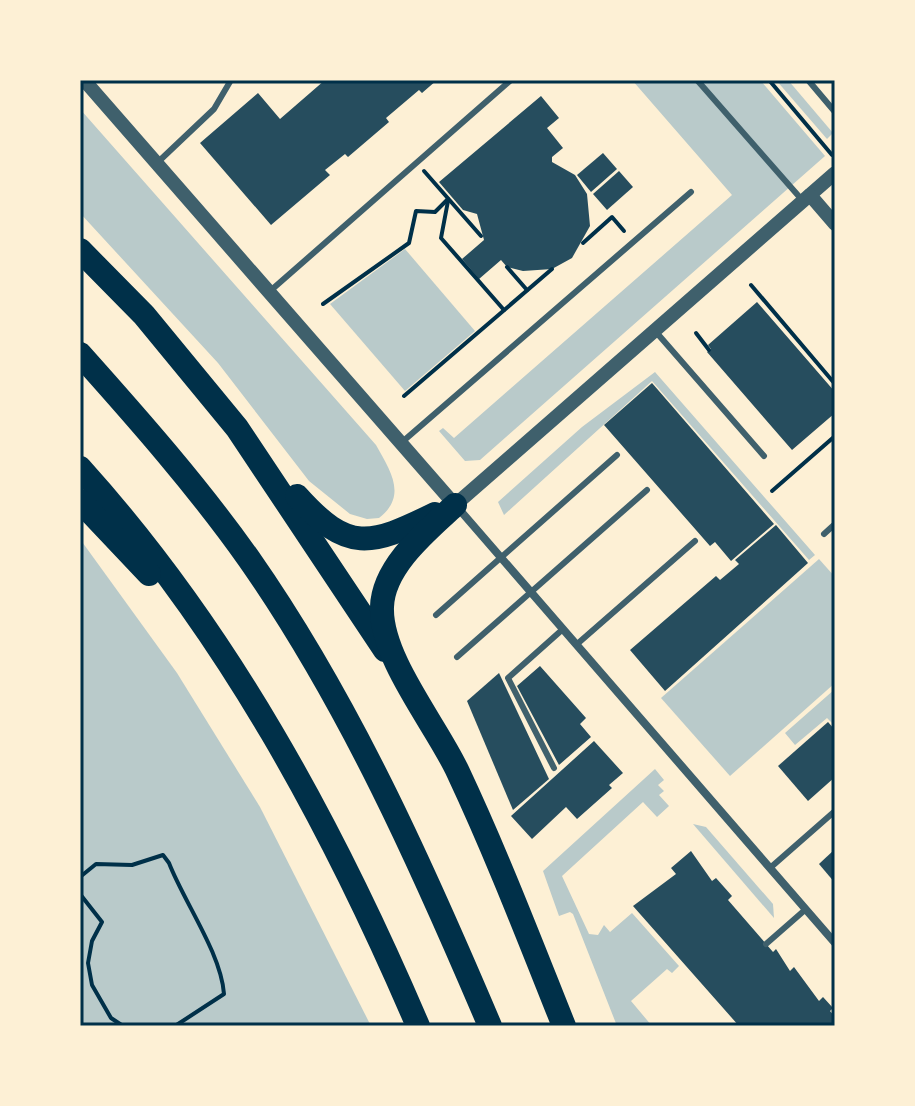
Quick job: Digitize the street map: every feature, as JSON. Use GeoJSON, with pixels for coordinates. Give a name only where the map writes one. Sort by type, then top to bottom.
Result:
{"type":"FeatureCollection","features":[{"type":"Feature","properties":{"kind":"highway"},"geometry":{"type":"LineString","coordinates":[[80,250],[144,315],[315,517],[351,539],[386,536],[455,505]]}},
{"type":"Feature","properties":{"kind":"highway"},"geometry":{"type":"LineString","coordinates":[[80,354],[189,481],[249,559],[291,624],[377,780],[490,1026]]}},
{"type":"Feature","properties":{"kind":"highway"},"geometry":{"type":"LineString","coordinates":[[222,410],[422,705]]}},
{"type":"Feature","properties":{"kind":"highway"},"geometry":{"type":"LineString","coordinates":[[80,468],[187,601],[271,730],[349,875],[418,1026]]}},
{"type":"Feature","properties":{"kind":"highway"},"geometry":{"type":"LineString","coordinates":[[80,501],[203,638],[271,730]]}},
{"type":"Feature","properties":{"kind":"highway"},"geometry":{"type":"LineString","coordinates":[[455,505],[419,539],[394,572],[382,605],[384,628],[396,660],[458,770],[564,1026]]}},
{"type":"Feature","properties":{"kind":"street"},"geometry":{"type":"LineString","coordinates":[[84,80],[835,943]]}},
{"type":"Feature","properties":{"kind":"street"},"geometry":{"type":"LineString","coordinates":[[455,505],[835,173]]}},
{"type":"Feature","properties":{"kind":"street"},"geometry":{"type":"LineString","coordinates":[[807,198],[835,224]]}},
{"type":"Feature","properties":{"kind":"lane"},"geometry":{"type":"LineString","coordinates":[[157,163],[214,109],[231,80]]}},
{"type":"Feature","properties":{"kind":"lane"},"geometry":{"type":"LineString","coordinates":[[269,292],[511,80]]}},
{"type":"Feature","properties":{"kind":"lane"},"geometry":{"type":"LineString","coordinates":[[697,80],[807,198]]}},
{"type":"Feature","properties":{"kind":"lane"},"geometry":{"type":"LineString","coordinates":[[808,80],[835,112]]}},
{"type":"Feature","properties":{"kind":"lane"},"geometry":{"type":"LineString","coordinates":[[401,443],[691,192]]}},
{"type":"Feature","properties":{"kind":"lane"},"geometry":{"type":"LineString","coordinates":[[655,330],[764,456]]}},
{"type":"Feature","properties":{"kind":"lane"},"geometry":{"type":"LineString","coordinates":[[436,615],[617,455]]}},
{"type":"Feature","properties":{"kind":"lane"},"geometry":{"type":"LineString","coordinates":[[457,657],[647,490]]}},
{"type":"Feature","properties":{"kind":"lane"},"geometry":{"type":"LineString","coordinates":[[824,534],[835,524]]}},
{"type":"Feature","properties":{"kind":"lane"},"geometry":{"type":"LineString","coordinates":[[576,645],[695,541]]}},
{"type":"Feature","properties":{"kind":"lane"},"geometry":{"type":"LineString","coordinates":[[554,768],[508,678],[563,629]]}},
{"type":"Feature","properties":{"kind":"lane"},"geometry":{"type":"LineString","coordinates":[[770,868],[835,811]]}},
{"type":"Feature","properties":{"kind":"lane"},"geometry":{"type":"LineString","coordinates":[[766,944],[806,909]]}},
{"type":"Feature","properties":{"kind":"path"},"geometry":{"type":"LineString","coordinates":[[769,80],[835,161]]}},
{"type":"Feature","properties":{"kind":"path"},"geometry":{"type":"LineString","coordinates":[[417,163],[481,236]]}},
{"type":"Feature","properties":{"kind":"path"},"geometry":{"type":"LineString","coordinates":[[323,304],[409,243],[416,211],[435,212],[448,199]]}},
{"type":"Feature","properties":{"kind":"path"},"geometry":{"type":"LineString","coordinates":[[448,199],[441,238],[504,310]]}},
{"type":"Feature","properties":{"kind":"path"},"geometry":{"type":"LineString","coordinates":[[583,243],[612,217],[633,242]]}},
{"type":"Feature","properties":{"kind":"path"},"geometry":{"type":"LineString","coordinates":[[507,267],[527,290]]}},
{"type":"Feature","properties":{"kind":"path"},"geometry":{"type":"LineString","coordinates":[[404,396],[552,269]]}},
{"type":"Feature","properties":{"kind":"path"},"geometry":{"type":"LineString","coordinates":[[751,285],[835,384]]}},
{"type":"Feature","properties":{"kind":"path"},"geometry":{"type":"LineString","coordinates":[[696,333],[709,350]]}},
{"type":"Feature","properties":{"kind":"path"},"geometry":{"type":"LineString","coordinates":[[772,491],[835,436]]}},
{"type":"Feature","properties":{"kind":"path"},"geometry":{"type":"LineString","coordinates":[[80,877],[96,864],[132,865],[163,855],[169,863],[178,886],[197,917],[223,979],[224,994],[175,1026]]}},
{"type":"Feature","properties":{"kind":"path"},"geometry":{"type":"LineString","coordinates":[[80,894],[102,922],[92,941],[88,963],[92,985],[111,1018],[123,1026]]}},
{"type":"Feature","properties":{"kind":"shaded area"},"geometry":{"type":"Polygon","coordinates":[[[632,80],[760,80],[825,156],[480,460],[465,461],[439,431],[443,428],[454,438],[732,195],[632,80]]]}},
{"type":"Feature","properties":{"kind":"shaded area"},"geometry":{"type":"Polygon","coordinates":[[[776,80],[788,80],[833,133],[827,139],[776,80]]]}},
{"type":"Feature","properties":{"kind":"shaded area"},"geometry":{"type":"Polygon","coordinates":[[[80,109],[376,445],[394,483],[393,501],[379,518],[367,519],[350,514],[309,481],[218,363],[80,213],[80,109]]]}},
{"type":"Feature","properties":{"kind":"shaded area"},"geometry":{"type":"Polygon","coordinates":[[[405,249],[475,331],[405,391],[330,304],[405,249]]]}},
{"type":"Feature","properties":{"kind":"shaded area"},"geometry":{"type":"Polygon","coordinates":[[[655,372],[815,555],[809,560],[652,381],[504,515],[498,502],[582,427],[655,372]]]}},
{"type":"Feature","properties":{"kind":"shaded area"},"geometry":{"type":"Polygon","coordinates":[[[80,539],[177,673],[260,807],[371,1026],[80,1026],[80,539]]]}},
{"type":"Feature","properties":{"kind":"shaded area"},"geometry":{"type":"Polygon","coordinates":[[[819,559],[835,577],[835,683],[730,776],[661,698],[819,559]]]}},
{"type":"Feature","properties":{"kind":"shaded area"},"geometry":{"type":"Polygon","coordinates":[[[835,689],[835,726],[827,718],[795,745],[785,733],[835,689]]]}},
{"type":"Feature","properties":{"kind":"shaded area"},"geometry":{"type":"Polygon","coordinates":[[[655,769],[664,780],[658,785],[664,791],[659,795],[669,806],[657,817],[643,802],[562,876],[589,934],[598,935],[604,925],[610,932],[632,913],[679,966],[672,973],[667,969],[631,1001],[652,1026],[617,1026],[573,914],[570,912],[559,916],[543,871],[655,769]]]}},
{"type":"Feature","properties":{"kind":"shaded area"},"geometry":{"type":"Polygon","coordinates":[[[693,824],[706,827],[773,904],[774,918],[693,824]]]}},
{"type":"Feature","properties":{"kind":"building"},"geometry":{"type":"Polygon","coordinates":[[[325,80],[437,80],[422,93],[419,90],[386,118],[389,122],[348,157],[345,154],[325,170],[330,175],[271,225],[200,143],[258,93],[280,119],[325,80]]]}},
{"type":"Feature","properties":{"kind":"building"},"geometry":{"type":"Polygon","coordinates":[[[541,96],[559,118],[547,128],[563,148],[552,157],[552,162],[575,175],[587,194],[590,226],[572,258],[552,269],[523,271],[507,267],[501,260],[479,279],[462,259],[484,240],[477,214],[463,210],[439,182],[541,96]]]}},
{"type":"Feature","properties":{"kind":"building"},"geometry":{"type":"Polygon","coordinates":[[[603,153],[617,169],[591,192],[577,175],[603,153]]]}},
{"type":"Feature","properties":{"kind":"building"},"geometry":{"type":"Polygon","coordinates":[[[619,171],[633,187],[607,210],[593,194],[619,171]]]}},
{"type":"Feature","properties":{"kind":"building"},"geometry":{"type":"Polygon","coordinates":[[[757,302],[835,392],[835,413],[792,450],[707,352],[711,349],[708,345],[757,302]]]}},
{"type":"Feature","properties":{"kind":"building"},"geometry":{"type":"Polygon","coordinates":[[[652,383],[774,524],[731,561],[715,542],[710,546],[604,425],[652,383]]]}},
{"type":"Feature","properties":{"kind":"building"},"geometry":{"type":"Polygon","coordinates":[[[776,525],[808,563],[665,691],[630,650],[716,576],[720,580],[739,564],[735,560],[776,525]]]}},
{"type":"Feature","properties":{"kind":"building"},"geometry":{"type":"Polygon","coordinates":[[[540,666],[586,718],[580,724],[591,737],[559,765],[517,686],[540,666]]]}},
{"type":"Feature","properties":{"kind":"building"},"geometry":{"type":"Polygon","coordinates":[[[499,673],[549,779],[513,810],[467,701],[499,673]]]}},
{"type":"Feature","properties":{"kind":"building"},"geometry":{"type":"Polygon","coordinates":[[[828,722],[835,730],[835,777],[808,801],[778,766],[828,722]]]}},
{"type":"Feature","properties":{"kind":"building"},"geometry":{"type":"Polygon","coordinates":[[[594,741],[623,773],[609,785],[612,788],[577,819],[566,807],[532,839],[511,816],[594,741]]]}},
{"type":"Feature","properties":{"kind":"building"},"geometry":{"type":"Polygon","coordinates":[[[835,849],[835,883],[819,864],[835,849]]]}},
{"type":"Feature","properties":{"kind":"building"},"geometry":{"type":"Polygon","coordinates":[[[691,851],[712,881],[716,878],[732,896],[728,900],[773,952],[776,949],[790,971],[794,967],[819,1001],[823,997],[833,1008],[830,1011],[835,1017],[835,1026],[739,1026],[633,906],[676,874],[671,868],[691,851]]]}}]}
